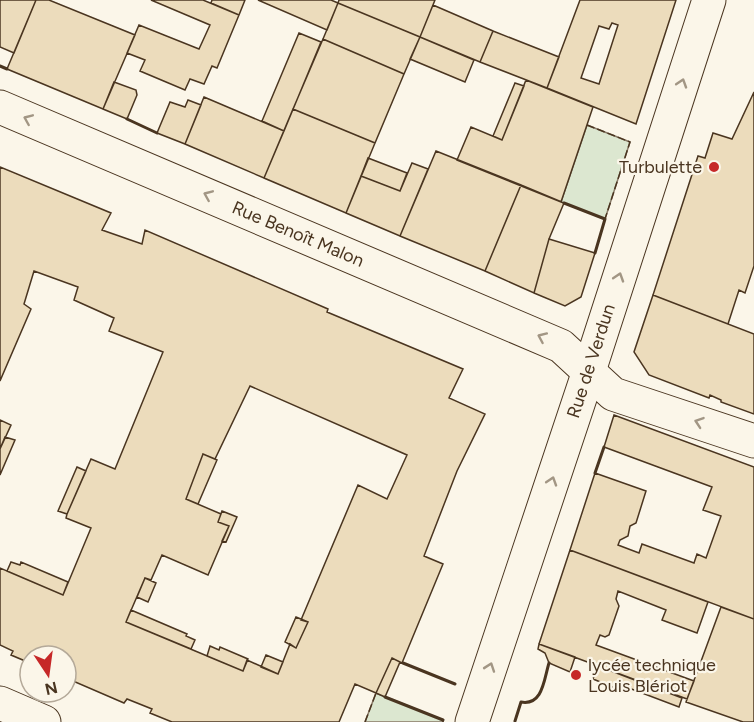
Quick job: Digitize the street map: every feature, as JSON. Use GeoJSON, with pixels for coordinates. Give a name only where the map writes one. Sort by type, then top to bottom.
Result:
{"type":"FeatureCollection","features":[{"type":"Feature","properties":{"kind":"street","name":"Rue de Verdun"},"geometry":{"type":"LineString","coordinates":[[472,722],[709,0]]}},
{"type":"Feature","properties":{"kind":"street","name":"Rue Benoît Malon"},"geometry":{"type":"LineString","coordinates":[[0,107],[554,342],[613,394],[754,441]]}},
{"type":"Feature","properties":{"kind":"street"},"geometry":{"type":"LineString","coordinates":[[0,703],[44,722]]}},
{"type":"Feature","properties":{"kind":"green space"},"geometry":{"type":"Polygon","coordinates":[[[587,125],[630,142],[605,219],[561,202],[587,125]]]}},
{"type":"Feature","properties":{"kind":"green space"},"geometry":{"type":"Polygon","coordinates":[[[376,693],[443,720],[443,722],[365,722],[376,693]]]}},
{"type":"Feature","properties":{"kind":"building"},"geometry":{"type":"Polygon","coordinates":[[[0,0],[36,0],[14,53],[0,47],[0,0]]]}},
{"type":"Feature","properties":{"kind":"building"},"geometry":{"type":"Polygon","coordinates":[[[36,0],[49,0],[135,35],[103,109],[7,69],[36,0]]]}},
{"type":"Feature","properties":{"kind":"building"},"geometry":{"type":"Polygon","coordinates":[[[151,0],[203,0],[239,15],[217,68],[212,66],[204,84],[190,79],[185,90],[140,71],[145,60],[127,53],[139,25],[199,49],[210,25],[151,0]]]}},
{"type":"Feature","properties":{"kind":"building"},"geometry":{"type":"Polygon","coordinates":[[[212,0],[245,0],[239,15],[211,3],[212,0]]]}},
{"type":"Feature","properties":{"kind":"building"},"geometry":{"type":"Polygon","coordinates":[[[258,0],[331,0],[338,3],[327,30],[258,0]]]}},
{"type":"Feature","properties":{"kind":"building"},"geometry":{"type":"Polygon","coordinates":[[[339,0],[435,0],[420,37],[338,3],[339,0]]]}},
{"type":"Feature","properties":{"kind":"building"},"geometry":{"type":"Polygon","coordinates":[[[580,0],[676,0],[636,124],[547,88],[580,0]],[[612,23],[609,29],[599,26],[581,78],[599,84],[618,25],[612,23]]]}},
{"type":"Feature","properties":{"kind":"building"},"geometry":{"type":"Polygon","coordinates":[[[338,3],[420,37],[404,74],[323,39],[338,3]]]}},
{"type":"Feature","properties":{"kind":"building"},"geometry":{"type":"Polygon","coordinates":[[[433,5],[493,31],[480,62],[420,37],[433,5]]]}},
{"type":"Feature","properties":{"kind":"building"},"geometry":{"type":"Polygon","coordinates":[[[493,31],[559,57],[547,88],[480,62],[493,31]]]}},
{"type":"Feature","properties":{"kind":"building"},"geometry":{"type":"Polygon","coordinates":[[[299,33],[321,42],[284,131],[262,121],[299,33]]]}},
{"type":"Feature","properties":{"kind":"building"},"geometry":{"type":"Polygon","coordinates":[[[420,37],[474,60],[465,82],[410,59],[420,37]]]}},
{"type":"Feature","properties":{"kind":"building"},"geometry":{"type":"Polygon","coordinates":[[[323,39],[404,74],[375,143],[293,109],[323,39]]]}},
{"type":"Feature","properties":{"kind":"building"},"geometry":{"type":"Polygon","coordinates":[[[526,80],[593,107],[561,202],[457,160],[471,127],[502,140],[526,80]]]}},
{"type":"Feature","properties":{"kind":"building"},"geometry":{"type":"Polygon","coordinates":[[[114,82],[136,90],[137,95],[127,119],[103,109],[114,82]]]}},
{"type":"Feature","properties":{"kind":"building"},"geometry":{"type":"Polygon","coordinates":[[[515,83],[524,86],[502,140],[493,136],[515,83]]]}},
{"type":"Feature","properties":{"kind":"building"},"geometry":{"type":"Polygon","coordinates":[[[754,92],[754,266],[745,293],[739,290],[728,324],[653,295],[698,156],[705,158],[713,133],[732,139],[754,92]]]}},
{"type":"Feature","properties":{"kind":"building"},"geometry":{"type":"Polygon","coordinates":[[[204,97],[284,131],[264,178],[185,144],[204,97]]]}},
{"type":"Feature","properties":{"kind":"building"},"geometry":{"type":"Polygon","coordinates":[[[188,100],[201,105],[185,144],[157,133],[170,102],[185,107],[188,100]]]}},
{"type":"Feature","properties":{"kind":"building"},"geometry":{"type":"Polygon","coordinates":[[[293,109],[375,143],[346,213],[264,178],[293,109]]]}},
{"type":"Feature","properties":{"kind":"building"},"geometry":{"type":"Polygon","coordinates":[[[436,151],[521,185],[485,271],[400,236],[436,151]]]}},
{"type":"Feature","properties":{"kind":"building"},"geometry":{"type":"Polygon","coordinates":[[[368,158],[407,173],[400,191],[361,176],[368,158]]]}},
{"type":"Feature","properties":{"kind":"building"},"geometry":{"type":"Polygon","coordinates":[[[412,163],[428,169],[400,236],[346,213],[361,176],[400,191],[412,163]]]}},
{"type":"Feature","properties":{"kind":"building"},"geometry":{"type":"Polygon","coordinates":[[[0,167],[111,213],[102,230],[142,244],[145,230],[328,309],[327,312],[463,369],[449,398],[485,414],[457,471],[424,556],[443,564],[402,663],[392,658],[376,693],[355,684],[339,722],[172,722],[150,713],[152,709],[127,699],[124,703],[78,683],[78,644],[18,644],[18,658],[11,655],[13,651],[0,645],[0,568],[63,595],[91,528],[66,518],[67,514],[91,459],[115,469],[163,352],[109,331],[114,318],[74,300],[78,287],[34,271],[24,304],[31,309],[0,381],[0,167]],[[250,386],[215,459],[203,454],[186,499],[221,514],[218,522],[229,526],[208,575],[162,555],[151,580],[145,578],[126,622],[243,671],[247,660],[278,674],[290,644],[296,648],[308,622],[301,620],[358,485],[387,499],[407,455],[250,386]]]}},
{"type":"Feature","properties":{"kind":"building"},"geometry":{"type":"Polygon","coordinates":[[[521,185],[564,203],[549,239],[534,293],[485,271],[521,185]]]}},
{"type":"Feature","properties":{"kind":"building"},"geometry":{"type":"Polygon","coordinates":[[[549,239],[595,253],[581,297],[565,306],[534,293],[549,239]]]}},
{"type":"Feature","properties":{"kind":"building"},"geometry":{"type":"Polygon","coordinates":[[[653,295],[754,334],[754,414],[721,402],[710,395],[709,398],[649,375],[634,352],[653,295]]]}},
{"type":"Feature","properties":{"kind":"building"},"geometry":{"type":"Polygon","coordinates":[[[614,415],[754,467],[754,619],[570,550],[595,473],[646,491],[636,523],[630,526],[628,536],[620,540],[618,545],[639,553],[642,544],[694,563],[697,554],[706,558],[721,516],[703,510],[712,487],[604,447],[614,415]]]}},
{"type":"Feature","properties":{"kind":"building"},"geometry":{"type":"Polygon","coordinates":[[[0,420],[11,425],[0,449],[0,420]]]}},
{"type":"Feature","properties":{"kind":"building"},"geometry":{"type":"Polygon","coordinates":[[[5,437],[15,440],[0,475],[0,449],[5,437]]]}},
{"type":"Feature","properties":{"kind":"building"},"geometry":{"type":"Polygon","coordinates":[[[203,454],[217,460],[198,504],[186,499],[203,454]]]}},
{"type":"Feature","properties":{"kind":"building"},"geometry":{"type":"Polygon","coordinates":[[[77,467],[86,471],[67,514],[58,511],[77,467]]]}},
{"type":"Feature","properties":{"kind":"building"},"geometry":{"type":"Polygon","coordinates":[[[222,511],[237,517],[226,542],[222,541],[229,526],[218,522],[222,511]]]}},
{"type":"Feature","properties":{"kind":"building"},"geometry":{"type":"Polygon","coordinates":[[[570,550],[708,602],[697,633],[662,620],[666,610],[618,591],[616,599],[619,606],[609,635],[605,637],[600,635],[596,645],[694,681],[687,699],[539,644],[570,550]]]}},
{"type":"Feature","properties":{"kind":"building"},"geometry":{"type":"Polygon","coordinates":[[[11,562],[20,565],[21,562],[68,582],[63,595],[7,571],[11,562]]]}},
{"type":"Feature","properties":{"kind":"building"},"geometry":{"type":"Polygon","coordinates":[[[145,578],[156,583],[148,602],[137,597],[145,578]]]}},
{"type":"Feature","properties":{"kind":"building"},"geometry":{"type":"Polygon","coordinates":[[[721,607],[754,619],[754,722],[743,722],[686,702],[721,607]]]}},
{"type":"Feature","properties":{"kind":"building"},"geometry":{"type":"Polygon","coordinates":[[[131,610],[187,634],[186,636],[195,640],[191,649],[126,622],[131,610]]]}},
{"type":"Feature","properties":{"kind":"building"},"geometry":{"type":"Polygon","coordinates":[[[296,617],[308,622],[296,648],[285,642],[296,617]]]}},
{"type":"Feature","properties":{"kind":"building"},"geometry":{"type":"Polygon","coordinates":[[[539,644],[575,657],[570,672],[549,663],[545,653],[538,649],[539,644]]]}},
{"type":"Feature","properties":{"kind":"building"},"geometry":{"type":"Polygon","coordinates":[[[210,646],[219,650],[220,647],[248,659],[243,671],[207,656],[210,646]]]}},
{"type":"Feature","properties":{"kind":"building"},"geometry":{"type":"Polygon","coordinates":[[[266,655],[283,662],[278,674],[261,667],[266,655]]]}},
{"type":"Feature","properties":{"kind":"building"},"geometry":{"type":"Polygon","coordinates":[[[392,658],[400,662],[385,697],[376,693],[392,658]]]}},
{"type":"Feature","properties":{"kind":"building"},"geometry":{"type":"Polygon","coordinates":[[[598,666],[682,698],[679,707],[621,685],[620,690],[593,679],[598,666]]]}},
{"type":"Feature","properties":{"kind":"fence"},"geometry":{"type":"LineString","coordinates":[[587,125],[630,142],[605,219]]}},
{"type":"Feature","properties":{"kind":"fence"},"geometry":{"type":"LineString","coordinates":[[365,722],[376,693]]}},
{"type":"Feature","properties":{"kind":"wall"},"geometry":{"type":"LineString","coordinates":[[0,66],[7,69]]}},
{"type":"Feature","properties":{"kind":"wall"},"geometry":{"type":"LineString","coordinates":[[127,119],[157,133]]}},
{"type":"Feature","properties":{"kind":"wall"},"geometry":{"type":"LineString","coordinates":[[564,203],[605,219],[595,253]]}},
{"type":"Feature","properties":{"kind":"wall"},"geometry":{"type":"LineString","coordinates":[[595,473],[604,447]]}},
{"type":"Feature","properties":{"kind":"wall"},"geometry":{"type":"LineString","coordinates":[[403,663],[455,684]]}},
{"type":"Feature","properties":{"kind":"wall"},"geometry":{"type":"LineString","coordinates":[[515,721],[521,702],[534,700],[538,696],[549,663]]}},
{"type":"Feature","properties":{"kind":"wall"},"geometry":{"type":"LineString","coordinates":[[385,697],[443,720]]}},
{"type":"Feature","properties":{"kind":"place","name":"Turbulette"},"geometry":{"type":"Point","coordinates":[714,167]}},
{"type":"Feature","properties":{"kind":"place","name":"lycée technique Louis Blériot"},"geometry":{"type":"Point","coordinates":[576,675]}}]}
